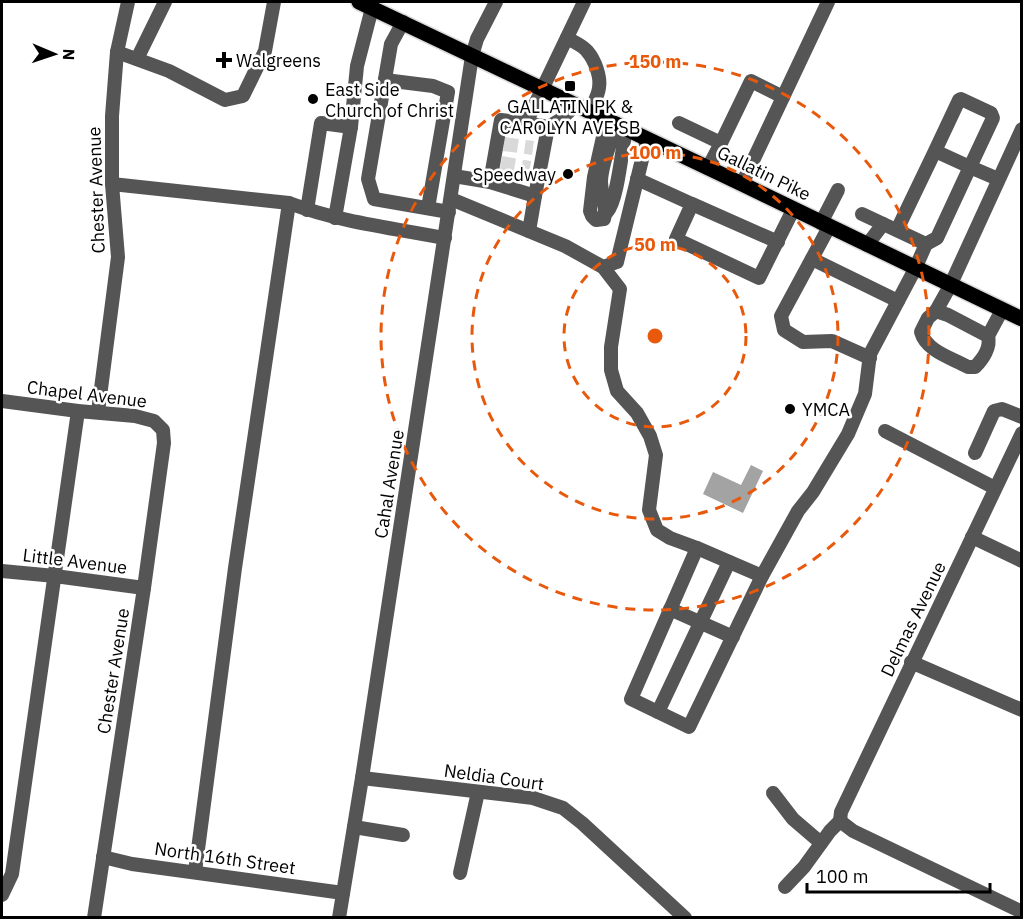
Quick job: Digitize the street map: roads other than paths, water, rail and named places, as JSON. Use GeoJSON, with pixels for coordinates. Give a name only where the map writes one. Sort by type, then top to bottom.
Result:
{"type":"FeatureCollection","features":[{"type":"Feature","properties":{"kind":"main road","name":"Gallatin Pike"},"geometry":{"type":"LineString","coordinates":[[375,6],[472,56],[1022,320]]}},
{"type":"Feature","properties":{"kind":"street","name":"Chester Avenue"},"geometry":{"type":"LineString","coordinates":[[98,412],[118,257],[112,184],[112,116],[117,52],[128,2]]}},
{"type":"Feature","properties":{"kind":"street"},"geometry":{"type":"LineString","coordinates":[[137,59],[165,2]]}},
{"type":"Feature","properties":{"kind":"street"},"geometry":{"type":"LineString","coordinates":[[117,52],[169,71],[225,100],[243,96],[265,51],[274,2]]}},
{"type":"Feature","properties":{"kind":"street","name":"Cahal Avenue"},"geometry":{"type":"LineString","coordinates":[[339,918],[472,56],[477,39],[496,2]]}},
{"type":"Feature","properties":{"kind":"street"},"geometry":{"type":"LineString","coordinates":[[526,123],[584,2]]}},
{"type":"Feature","properties":{"kind":"street"},"geometry":{"type":"LineString","coordinates":[[742,184],[828,2]]}},
{"type":"Feature","properties":{"kind":"street"},"geometry":{"type":"LineString","coordinates":[[335,218],[351,127],[357,66],[375,6]]}},
{"type":"Feature","properties":{"kind":"street"},"geometry":{"type":"LineString","coordinates":[[403,22],[391,44],[368,179],[374,199],[428,208],[450,205],[529,231],[565,246],[603,267],[620,289],[611,347],[611,370],[617,391],[637,413],[650,436],[656,455],[649,510],[657,530],[670,538],[762,576]]}},
{"type":"Feature","properties":{"kind":"street"},"geometry":{"type":"LineString","coordinates":[[529,231],[535,196],[538,149],[548,127],[583,108],[599,89],[599,78],[588,52],[567,38]]}},
{"type":"Feature","properties":{"kind":"street"},"geometry":{"type":"LineString","coordinates":[[385,80],[433,86],[448,92],[428,208]]}},
{"type":"Feature","properties":{"kind":"street"},"geometry":{"type":"LineString","coordinates":[[708,168],[751,81],[783,97]]}},
{"type":"Feature","properties":{"kind":"street"},"geometry":{"type":"LineString","coordinates":[[697,548],[631,699],[689,727],[762,576],[798,511],[813,492],[848,434],[865,394],[870,354],[926,244],[937,238],[993,118],[991,113],[959,99],[897,230]]}},
{"type":"Feature","properties":{"kind":"street"},"geometry":{"type":"LineString","coordinates":[[490,182],[501,143],[501,120],[548,127]]}},
{"type":"Feature","properties":{"kind":"street"},"geometry":{"type":"LineString","coordinates":[[308,210],[321,123],[351,127]]}},
{"type":"Feature","properties":{"kind":"street"},"geometry":{"type":"LineString","coordinates":[[679,123],[720,143]]}},
{"type":"Feature","properties":{"kind":"street"},"geometry":{"type":"LineString","coordinates":[[617,124],[618,176],[611,207],[603,219],[596,220],[590,211],[594,177],[617,124]]}},
{"type":"Feature","properties":{"kind":"street"},"geometry":{"type":"LineString","coordinates":[[1002,310],[988,336],[989,342],[982,360],[975,367],[969,367],[931,347],[923,340],[921,332],[950,286],[1022,129]]}},
{"type":"Feature","properties":{"kind":"street"},"geometry":{"type":"LineString","coordinates":[[603,267],[617,262],[647,139]]}},
{"type":"Feature","properties":{"kind":"street"},"geometry":{"type":"LineString","coordinates":[[935,151],[998,179]]}},
{"type":"Feature","properties":{"kind":"street"},"geometry":{"type":"LineString","coordinates":[[454,176],[490,182],[535,196]]}},
{"type":"Feature","properties":{"kind":"street"},"geometry":{"type":"LineString","coordinates":[[637,179],[778,242]]}},
{"type":"Feature","properties":{"kind":"street"},"geometry":{"type":"LineString","coordinates":[[112,184],[289,203],[335,218],[445,238]]}},
{"type":"Feature","properties":{"kind":"street"},"geometry":{"type":"LineString","coordinates":[[838,190],[812,259],[781,316],[784,330],[803,342],[832,341],[870,358]]}},
{"type":"Feature","properties":{"kind":"street"},"geometry":{"type":"LineString","coordinates":[[195,872],[235,568],[289,203]]}},
{"type":"Feature","properties":{"kind":"street"},"geometry":{"type":"LineString","coordinates":[[692,204],[676,239],[759,278],[793,210]]}},
{"type":"Feature","properties":{"kind":"street"},"geometry":{"type":"LineString","coordinates":[[862,214],[926,244]]}},
{"type":"Feature","properties":{"kind":"street"},"geometry":{"type":"LineString","coordinates":[[867,245],[883,224]]}},
{"type":"Feature","properties":{"kind":"street"},"geometry":{"type":"LineString","coordinates":[[812,259],[898,301]]}},
{"type":"Feature","properties":{"kind":"street"},"geometry":{"type":"LineString","coordinates":[[936,311],[988,336]]}},
{"type":"Feature","properties":{"kind":"street","name":"Chapel Avenue"},"geometry":{"type":"LineString","coordinates":[[2,401],[135,416],[154,421],[163,430]]}},
{"type":"Feature","properties":{"kind":"street"},"geometry":{"type":"LineString","coordinates":[[975,453],[994,411],[1002,409],[1022,417]]}},
{"type":"Feature","properties":{"kind":"street"},"geometry":{"type":"LineString","coordinates":[[2,895],[12,874],[78,411]]}},
{"type":"Feature","properties":{"kind":"street","name":"Chester Avenue"},"geometry":{"type":"LineString","coordinates":[[94,918],[165,443],[163,430]]}},
{"type":"Feature","properties":{"kind":"street"},"geometry":{"type":"LineString","coordinates":[[885,431],[995,488]]}},
{"type":"Feature","properties":{"kind":"street","name":"Delmas Avenue"},"geometry":{"type":"LineString","coordinates":[[840,821],[841,812],[911,662],[995,488],[1018,448],[1022,433]]}},
{"type":"Feature","properties":{"kind":"street"},"geometry":{"type":"LineString","coordinates":[[972,537],[1022,561]]}},
{"type":"Feature","properties":{"kind":"street"},"geometry":{"type":"LineString","coordinates":[[658,712],[729,562]]}},
{"type":"Feature","properties":{"kind":"street","name":"Little Avenue"},"geometry":{"type":"LineString","coordinates":[[2,571],[144,588]]}},
{"type":"Feature","properties":{"kind":"street"},"geometry":{"type":"LineString","coordinates":[[670,609],[733,637]]}},
{"type":"Feature","properties":{"kind":"street"},"geometry":{"type":"LineString","coordinates":[[911,662],[1022,710]]}},
{"type":"Feature","properties":{"kind":"street","name":"Neldia Court"},"geometry":{"type":"LineString","coordinates":[[362,778],[533,798],[563,808],[686,918]]}},
{"type":"Feature","properties":{"kind":"street"},"geometry":{"type":"LineString","coordinates":[[460,873],[478,792]]}},
{"type":"Feature","properties":{"kind":"street"},"geometry":{"type":"LineString","coordinates":[[773,793],[793,819],[821,843]]}},
{"type":"Feature","properties":{"kind":"street"},"geometry":{"type":"LineString","coordinates":[[785,887],[840,821],[853,831],[1022,912]]}},
{"type":"Feature","properties":{"kind":"street"},"geometry":{"type":"LineString","coordinates":[[354,827],[403,835]]}},
{"type":"Feature","properties":{"kind":"street","name":"North 16th Street"},"geometry":{"type":"LineString","coordinates":[[103,856],[132,864],[343,893]]}},
{"type":"Feature","properties":{"kind":"tunnel"},"geometry":{"type":"LineString","coordinates":[[504,144],[533,148]]}},
{"type":"Feature","properties":{"kind":"tunnel"},"geometry":{"type":"LineString","coordinates":[[501,163],[530,168]]}},
{"type":"Feature","properties":{"kind":"place","name":"Walgreens"},"geometry":{"type":"Point","coordinates":[224,60]}},
{"type":"Feature","properties":{"kind":"place","name":"GALLATIN PK & CAROLYN AVE SB"},"geometry":{"type":"Point","coordinates":[570,86]}},
{"type":"Feature","properties":{"kind":"place","name":"East Side Church of Christ"},"geometry":{"type":"Point","coordinates":[313,99]}},
{"type":"Feature","properties":{"kind":"place","name":"Speedway"},"geometry":{"type":"Point","coordinates":[568,174]}},
{"type":"Feature","properties":{"kind":"place","name":"YMCA"},"geometry":{"type":"Point","coordinates":[790,409]}}]}
